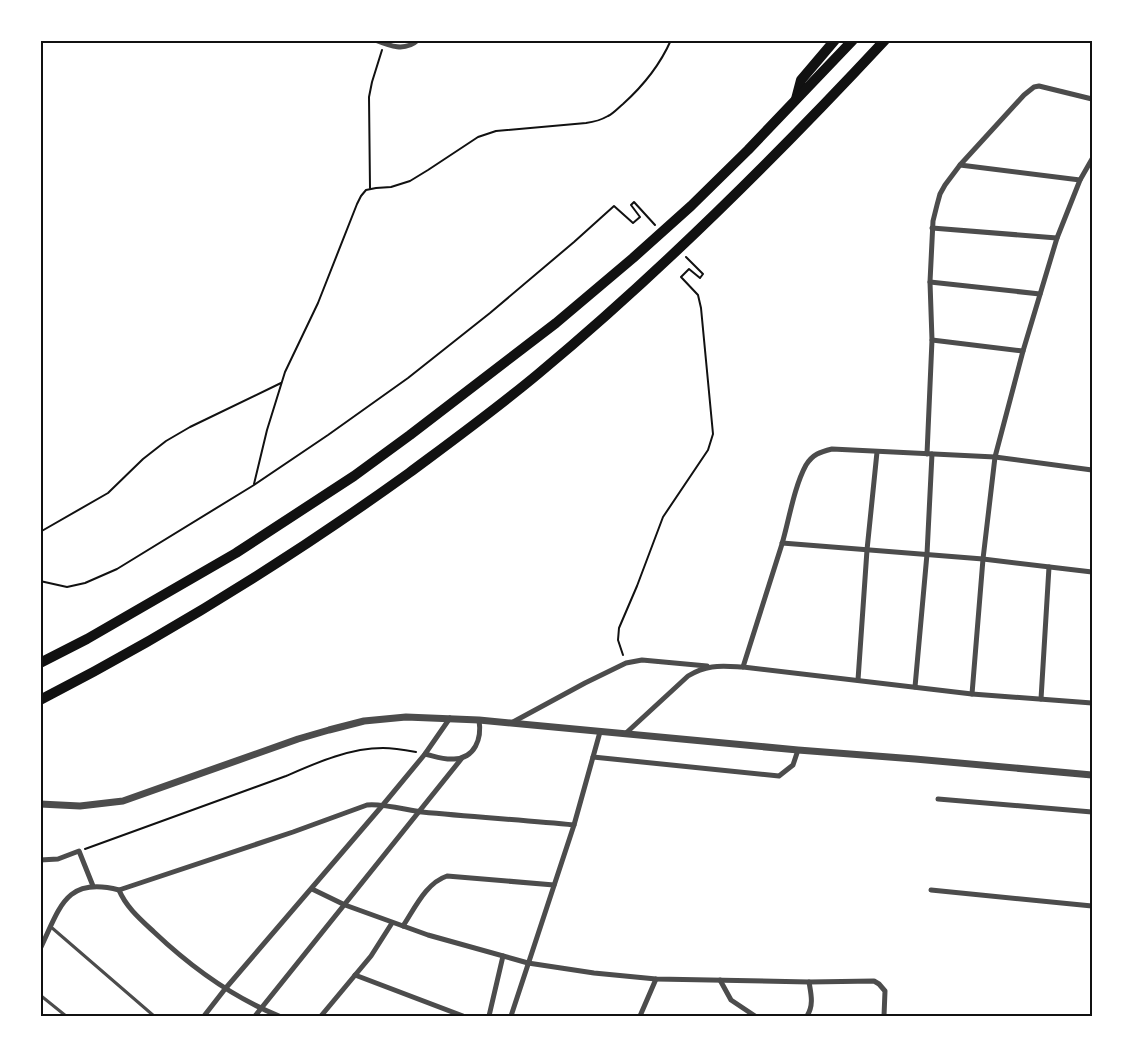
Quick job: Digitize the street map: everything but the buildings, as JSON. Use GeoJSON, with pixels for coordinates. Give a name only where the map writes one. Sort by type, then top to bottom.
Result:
{"type":"FeatureCollection","features":[{"type":"Feature","properties":{"kind":"highway"},"geometry":{"type":"LineString","coordinates":[[796,100],[801,80],[835,40]]}},
{"type":"Feature","properties":{"kind":"highway"},"geometry":{"type":"LineString","coordinates":[[40,663],[87,639],[236,553],[354,476],[410,435],[556,323],[633,258],[732,166],[853,40]]}},
{"type":"Feature","properties":{"kind":"highway"},"geometry":{"type":"LineString","coordinates":[[40,700],[148,642],[250,581],[373,499],[536,376],[614,309],[715,216],[885,40]]}},
{"type":"Feature","properties":{"kind":"street"},"geometry":{"type":"LineString","coordinates":[[375,40],[394,47],[411,46],[418,40]]}},
{"type":"Feature","properties":{"kind":"street"},"geometry":{"type":"LineString","coordinates":[[915,687],[927,555],[932,228],[940,194],[960,165],[1034,87],[1039,86],[1092,99]]}},
{"type":"Feature","properties":{"kind":"street"},"geometry":{"type":"LineString","coordinates":[[972,693],[983,559],[995,457],[1023,351],[1057,238],[1080,180],[1092,159]]}},
{"type":"Feature","properties":{"kind":"street"},"geometry":{"type":"LineString","coordinates":[[960,165],[1080,180]]}},
{"type":"Feature","properties":{"kind":"street"},"geometry":{"type":"LineString","coordinates":[[932,228],[1057,238]]}},
{"type":"Feature","properties":{"kind":"street"},"geometry":{"type":"LineString","coordinates":[[930,282],[1040,294]]}},
{"type":"Feature","properties":{"kind":"street"},"geometry":{"type":"LineString","coordinates":[[932,340],[1023,351]]}},
{"type":"Feature","properties":{"kind":"street"},"geometry":{"type":"LineString","coordinates":[[743,667],[796,492],[805,467],[818,452],[832,449],[995,457],[1092,470]]}},
{"type":"Feature","properties":{"kind":"street"},"geometry":{"type":"LineString","coordinates":[[858,680],[867,550],[877,452]]}},
{"type":"Feature","properties":{"kind":"street"},"geometry":{"type":"LineString","coordinates":[[782,543],[983,559],[1092,572]]}},
{"type":"Feature","properties":{"kind":"street"},"geometry":{"type":"LineString","coordinates":[[1041,699],[1049,567]]}},
{"type":"Feature","properties":{"kind":"street"},"geometry":{"type":"LineString","coordinates":[[511,723],[626,663],[642,660],[743,667],[972,693],[1092,703]]}},
{"type":"Feature","properties":{"kind":"street"},"geometry":{"type":"LineString","coordinates":[[625,734],[688,676],[710,666]]}},
{"type":"Feature","properties":{"kind":"street"},"geometry":{"type":"LineString","coordinates":[[40,804],[80,806],[123,801],[298,739],[364,722],[406,717],[479,720],[1092,775]]}},
{"type":"Feature","properties":{"kind":"street"},"geometry":{"type":"LineString","coordinates":[[204,1017],[225,989],[425,754],[450,718]]}},
{"type":"Feature","properties":{"kind":"street"},"geometry":{"type":"LineString","coordinates":[[425,754],[454,759],[470,754],[477,747],[480,738],[479,720]]}},
{"type":"Feature","properties":{"kind":"street"},"geometry":{"type":"LineString","coordinates":[[511,1017],[574,825],[600,732]]}},
{"type":"Feature","properties":{"kind":"street"},"geometry":{"type":"LineString","coordinates":[[593,757],[779,776],[793,765],[798,750]]}},
{"type":"Feature","properties":{"kind":"street"},"geometry":{"type":"LineString","coordinates":[[255,1017],[462,758]]}},
{"type":"Feature","properties":{"kind":"street"},"geometry":{"type":"LineString","coordinates":[[938,799],[1092,812]]}},
{"type":"Feature","properties":{"kind":"street"},"geometry":{"type":"LineString","coordinates":[[40,949],[64,902],[71,894],[82,888],[106,886],[119,890],[271,840],[367,805],[375,804],[419,812],[574,825]]}},
{"type":"Feature","properties":{"kind":"street"},"geometry":{"type":"LineString","coordinates":[[40,860],[58,859],[79,851],[93,886]]}},
{"type":"Feature","properties":{"kind":"street"},"geometry":{"type":"LineString","coordinates":[[403,926],[431,886],[438,879],[447,876],[554,885]]}},
{"type":"Feature","properties":{"kind":"street"},"geometry":{"type":"LineString","coordinates":[[312,889],[345,905],[392,923],[528,963],[656,979],[874,981],[885,991],[884,1017]]}},
{"type":"Feature","properties":{"kind":"street"},"geometry":{"type":"LineString","coordinates":[[119,890],[131,910],[166,944],[225,989],[279,1017]]}},
{"type":"Feature","properties":{"kind":"street"},"geometry":{"type":"LineString","coordinates":[[931,890],[1092,906]]}},
{"type":"Feature","properties":{"kind":"street"},"geometry":{"type":"LineString","coordinates":[[321,1017],[371,956],[392,923]]}},
{"type":"Feature","properties":{"kind":"street"},"geometry":{"type":"LineString","coordinates":[[489,1017],[503,956]]}},
{"type":"Feature","properties":{"kind":"street"},"geometry":{"type":"LineString","coordinates":[[355,975],[463,1017]]}},
{"type":"Feature","properties":{"kind":"street"},"geometry":{"type":"LineString","coordinates":[[640,1017],[656,979]]}},
{"type":"Feature","properties":{"kind":"street"},"geometry":{"type":"LineString","coordinates":[[720,981],[731,1000],[755,1017]]}},
{"type":"Feature","properties":{"kind":"street"},"geometry":{"type":"LineString","coordinates":[[807,1017],[812,1001],[809,982]]}},
{"type":"Feature","properties":{"kind":"lane"},"geometry":{"type":"LineString","coordinates":[[51,927],[154,1017]]}},
{"type":"Feature","properties":{"kind":"lane"},"geometry":{"type":"LineString","coordinates":[[40,995],[66,1017]]}},
{"type":"Feature","properties":{"kind":"path"},"geometry":{"type":"LineString","coordinates":[[254,485],[282,382],[318,303],[357,204],[366,190],[392,187],[410,181],[477,137],[496,130],[597,122],[610,116],[631,98],[651,75],[664,56],[671,40]]}},
{"type":"Feature","properties":{"kind":"path"},"geometry":{"type":"LineString","coordinates":[[370,188],[369,97],[384,44]]}},
{"type":"Feature","properties":{"kind":"path"},"geometry":{"type":"LineString","coordinates":[[40,581],[67,587],[85,583],[117,569],[254,485],[408,378],[490,313],[614,206],[633,223],[640,217],[631,205],[634,202],[638,207]]}},
{"type":"Feature","properties":{"kind":"path"},"geometry":{"type":"LineString","coordinates":[[626,663],[618,640],[619,628],[663,517],[708,450],[713,434],[701,308],[698,295],[681,277],[690,269],[700,278],[704,274],[692,264]]}},
{"type":"Feature","properties":{"kind":"path"},"geometry":{"type":"LineString","coordinates":[[40,532],[108,493],[143,459],[166,441],[282,382]]}},
{"type":"Feature","properties":{"kind":"path"},"geometry":{"type":"LineString","coordinates":[[79,851],[341,755],[382,748],[425,754]]}}]}
